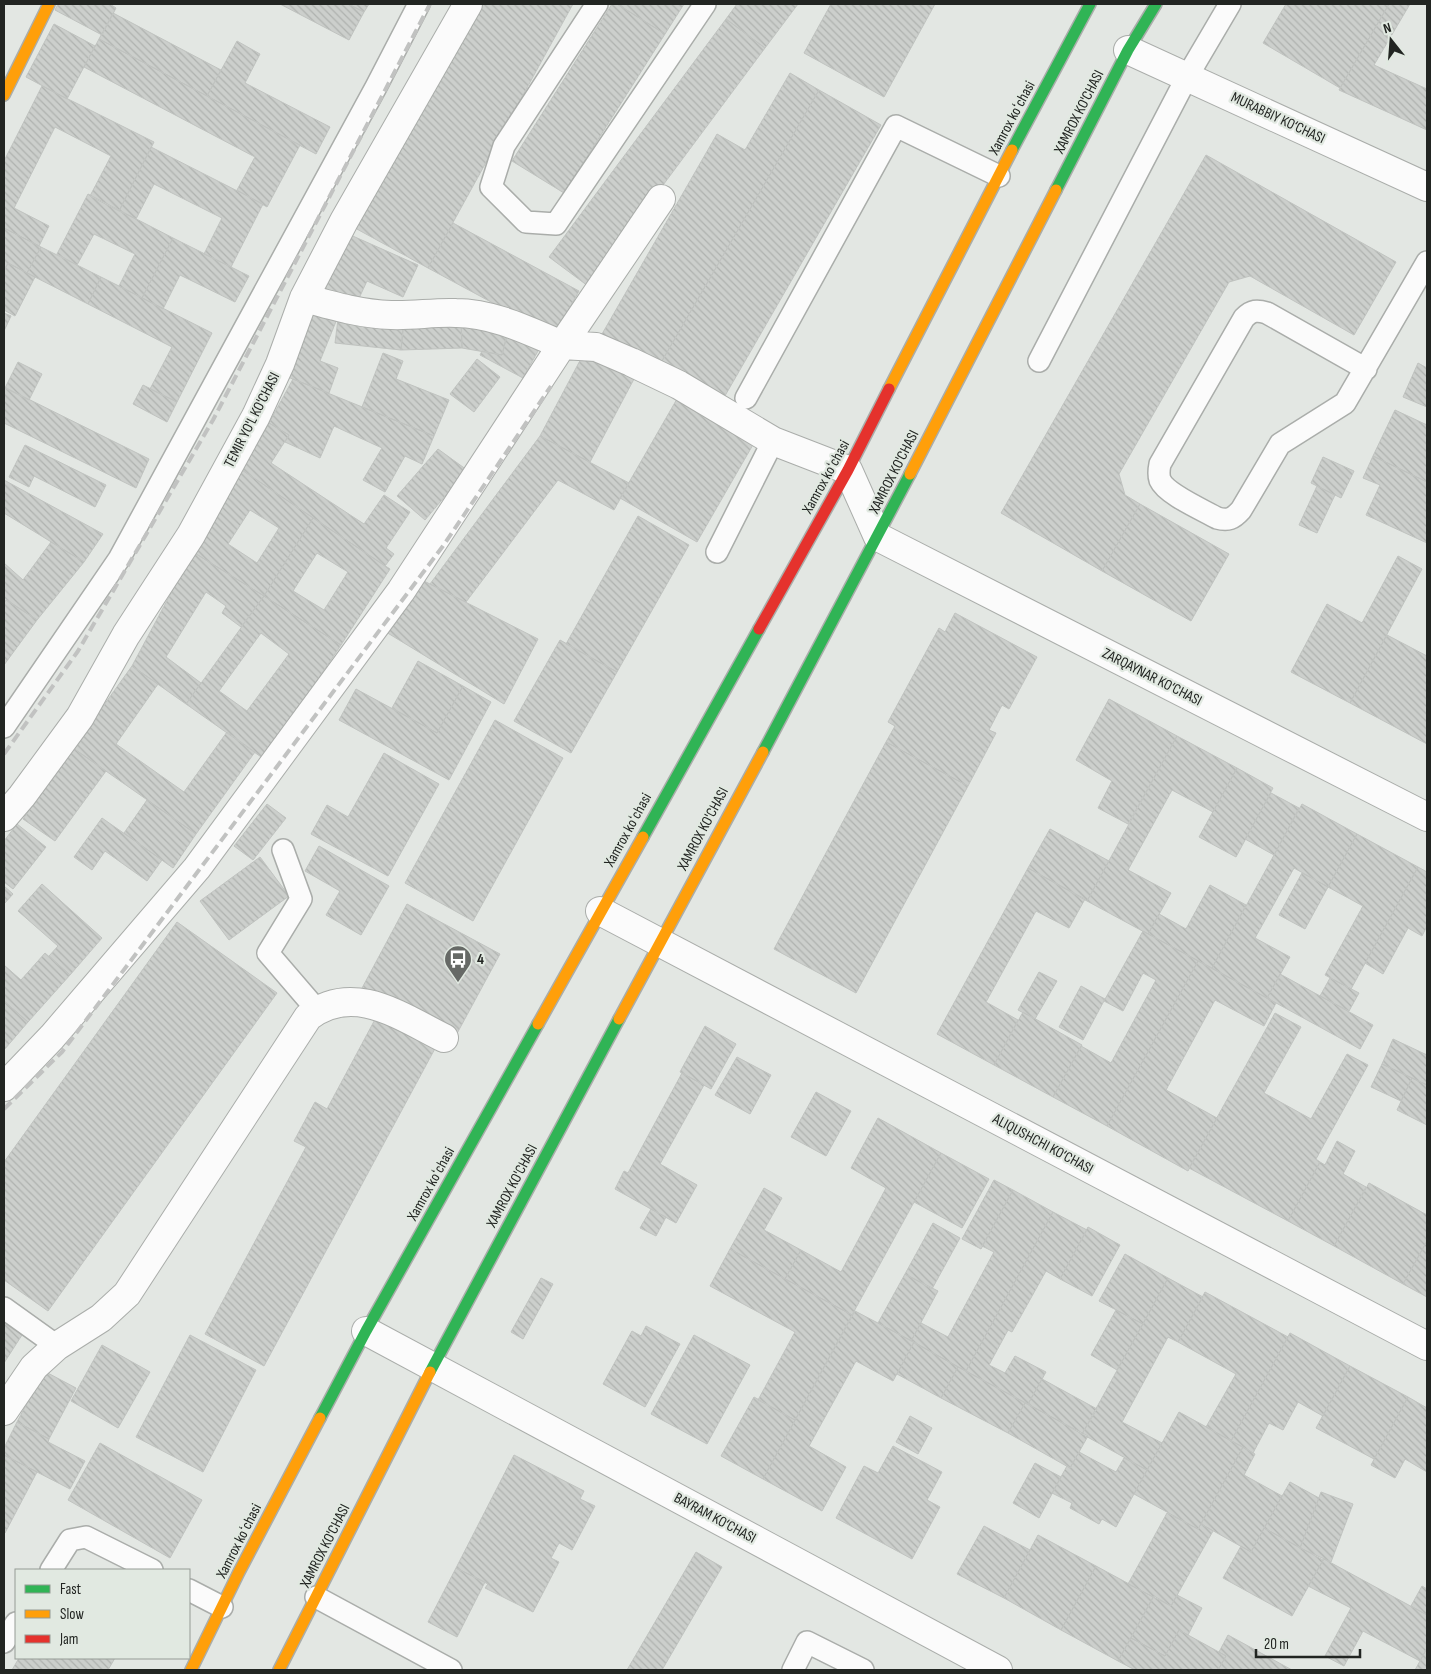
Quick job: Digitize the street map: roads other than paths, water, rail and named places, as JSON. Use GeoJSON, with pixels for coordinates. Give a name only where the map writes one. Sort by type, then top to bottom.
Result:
{"type":"FeatureCollection","features":[{"type":"Feature","properties":{"kind":"main road"},"geometry":{"type":"LineString","coordinates":[[4,95],[49,4]]}},
{"type":"Feature","properties":{"kind":"main road","name":"Xamrox koʻchasi"},"geometry":{"type":"LineString","coordinates":[[191,1670],[366,1331],[848,470],[1090,4]]}},
{"type":"Feature","properties":{"kind":"main road","name":"XAMROX KO'CHASI"},"geometry":{"type":"LineString","coordinates":[[279,1670],[432,1367],[878,537],[1128,50],[1156,4]]}},
{"type":"Feature","properties":{"kind":"street","name":"TEMIR YO'L KO'CHASI"},"geometry":{"type":"LineString","coordinates":[[4,817],[80,718],[126,635],[191,534],[256,416],[280,364],[304,298],[344,221],[468,4]]}},
{"type":"Feature","properties":{"kind":"street","name":"MURABBIY KO‘CHASI"},"geometry":{"type":"LineString","coordinates":[[1128,50],[1427,187]]}},
{"type":"Feature","properties":{"kind":"street"},"geometry":{"type":"LineString","coordinates":[[4,1086],[52,1037],[197,868],[401,591],[562,344],[661,199]]}},
{"type":"Feature","properties":{"kind":"street"},"geometry":{"type":"LineString","coordinates":[[304,298],[354,311],[390,315],[456,313],[483,317],[506,322],[562,344],[596,347],[679,385],[773,441],[848,470],[878,537]]}},
{"type":"Feature","properties":{"kind":"street","name":"ZARQAYNAR KO‘CHASI"},"geometry":{"type":"LineString","coordinates":[[878,537],[1427,817]]}},
{"type":"Feature","properties":{"kind":"street","name":"ALIQUSHCHI KO‘CHASI"},"geometry":{"type":"LineString","coordinates":[[600,911],[1427,1346]]}},
{"type":"Feature","properties":{"kind":"street"},"geometry":{"type":"LineString","coordinates":[[4,1411],[34,1367],[57,1346],[101,1318],[127,1294],[308,1017],[333,1002],[352,1000],[390,1011],[444,1038]]}},
{"type":"Feature","properties":{"kind":"street","name":"BAYRAM KO‘CHASI"},"geometry":{"type":"LineString","coordinates":[[366,1331],[998,1670]]}},
{"type":"Feature","properties":{"kind":"lane"},"geometry":{"type":"LineString","coordinates":[[4,727],[119,559],[376,87],[419,4]]}},
{"type":"Feature","properties":{"kind":"lane"},"geometry":{"type":"LineString","coordinates":[[596,4],[504,146],[491,187],[526,222],[556,224],[705,4]]}},
{"type":"Feature","properties":{"kind":"lane"},"geometry":{"type":"LineString","coordinates":[[1039,361],[1187,77],[1230,4]]}},
{"type":"Feature","properties":{"kind":"lane"},"geometry":{"type":"LineString","coordinates":[[746,398],[896,126],[999,176]]}},
{"type":"Feature","properties":{"kind":"lane"},"geometry":{"type":"LineString","coordinates":[[1366,369],[1267,312],[1258,310],[1250,312],[1244,318],[1160,464],[1159,474],[1161,482],[1169,490],[1217,518],[1225,520],[1234,518],[1241,510],[1280,444],[1345,403],[1366,369],[1427,262]]}},
{"type":"Feature","properties":{"kind":"lane"},"geometry":{"type":"LineString","coordinates":[[717,552],[773,441]]}},
{"type":"Feature","properties":{"kind":"lane"},"geometry":{"type":"LineString","coordinates":[[283,850],[301,899],[268,954],[317,1010]]}},
{"type":"Feature","properties":{"kind":"lane"},"geometry":{"type":"LineString","coordinates":[[4,1308],[57,1346]]}},
{"type":"Feature","properties":{"kind":"lane"},"geometry":{"type":"LineString","coordinates":[[51,1569],[70,1540],[86,1537],[150,1569]]}},
{"type":"Feature","properties":{"kind":"lane"},"geometry":{"type":"LineString","coordinates":[[190,1591],[222,1607]]}},
{"type":"Feature","properties":{"kind":"lane"},"geometry":{"type":"LineString","coordinates":[[316,1597],[451,1670]]}},
{"type":"Feature","properties":{"kind":"lane"},"geometry":{"type":"LineString","coordinates":[[4,1642],[15,1624]]}},
{"type":"Feature","properties":{"kind":"lane"},"geometry":{"type":"LineString","coordinates":[[793,1670],[807,1642],[863,1670]]}},
{"type":"Feature","properties":{"kind":"railway"},"geometry":{"type":"LineString","coordinates":[[4,754],[78,651],[213,420],[430,4]]}},
{"type":"Feature","properties":{"kind":"railway"},"geometry":{"type":"LineString","coordinates":[[4,1109],[62,1052],[443,546],[551,386]]}},
{"type":"Feature","properties":{"kind":"place","name":"4"},"geometry":{"type":"Point","coordinates":[458,983]}}]}
